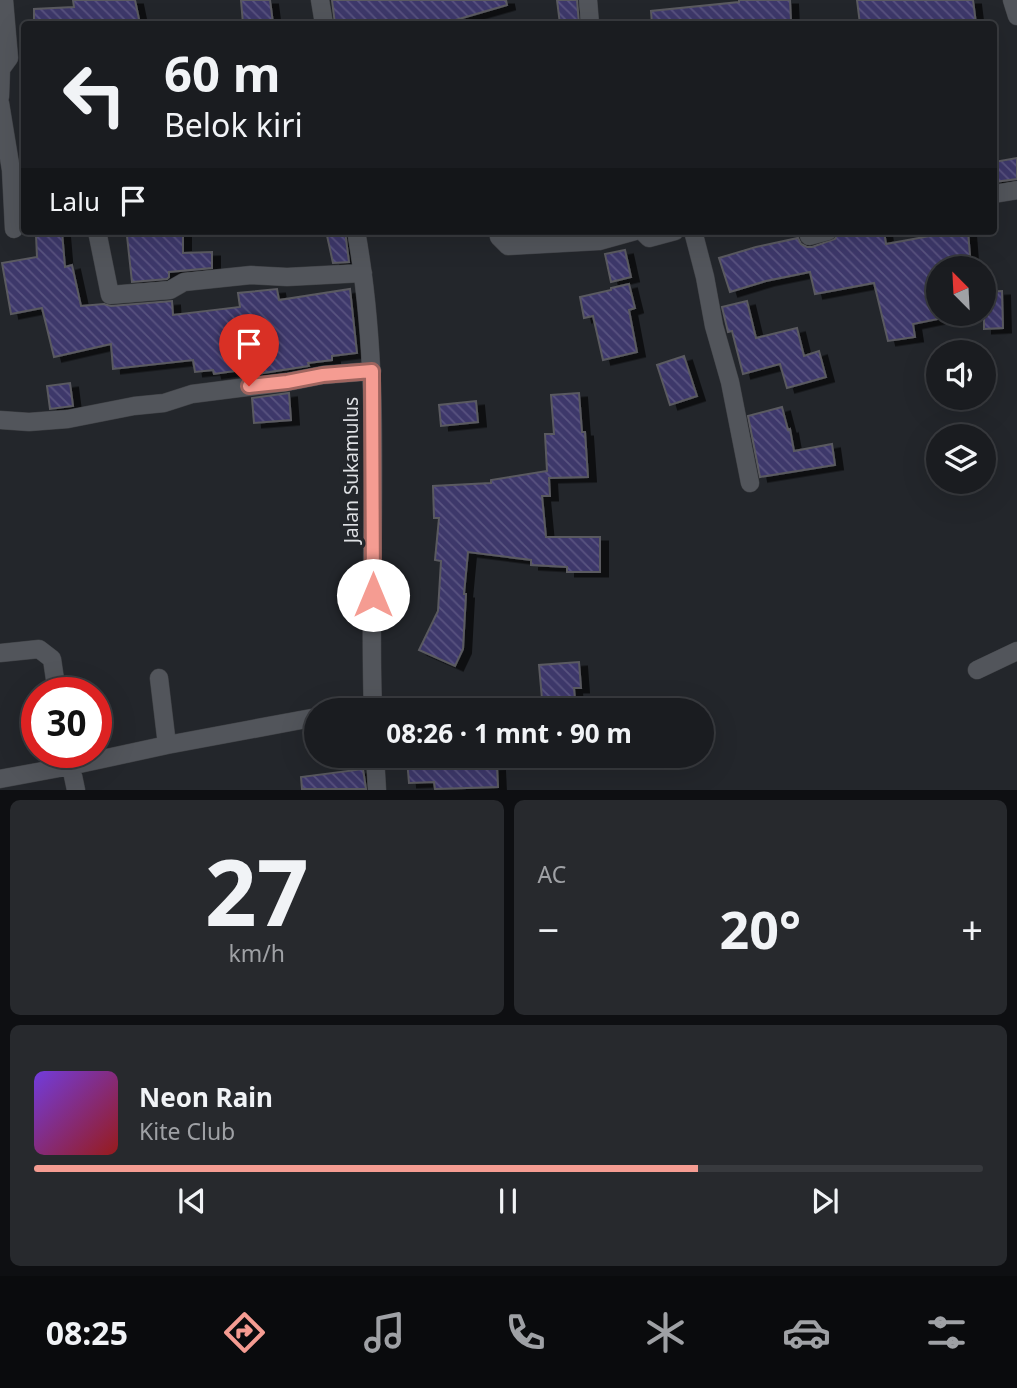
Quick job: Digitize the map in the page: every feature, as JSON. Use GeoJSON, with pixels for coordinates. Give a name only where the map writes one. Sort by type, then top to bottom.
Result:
{"type":"FeatureCollection","features":[{"type":"Feature","properties":{"kind":"street"},"geometry":{"type":"LineString","coordinates":[[0,97],[1,69],[9,58],[4,0]]}},
{"type":"Feature","properties":{"kind":"street"},"geometry":{"type":"LineString","coordinates":[[320,0],[324,21]]}},
{"type":"Feature","properties":{"kind":"street"},"geometry":{"type":"LineString","coordinates":[[588,0],[590,21]]}},
{"type":"Feature","properties":{"kind":"street"},"geometry":{"type":"LineString","coordinates":[[1012,0],[1017,16]]}},
{"type":"Feature","properties":{"kind":"street"},"geometry":{"type":"LineString","coordinates":[[0,103],[11,170],[13,230]]}},
{"type":"Feature","properties":{"kind":"street"},"geometry":{"type":"LineString","coordinates":[[997,193],[1017,190]]}},
{"type":"Feature","properties":{"kind":"street"},"geometry":{"type":"LineString","coordinates":[[98,235],[110,295],[170,290],[184,282],[251,275],[287,277],[363,272]]}},
{"type":"Feature","properties":{"kind":"street","name":"Jalan Sukamulus"},"geometry":{"type":"LineString","coordinates":[[357,235],[363,272],[372,371],[373,698]]}},
{"type":"Feature","properties":{"kind":"street"},"geometry":{"type":"LineString","coordinates":[[499,235],[508,246],[598,241],[620,235]]}},
{"type":"Feature","properties":{"kind":"street"},"geometry":{"type":"LineString","coordinates":[[643,235],[649,238],[661,235]]}},
{"type":"Feature","properties":{"kind":"street"},"geometry":{"type":"LineString","coordinates":[[694,235],[714,326],[730,382],[750,483]]}},
{"type":"Feature","properties":{"kind":"street"},"geometry":{"type":"LineString","coordinates":[[0,420],[29,422],[68,419],[164,403],[192,394],[323,375],[372,371]]}},
{"type":"Feature","properties":{"kind":"street"},"geometry":{"type":"LineString","coordinates":[[0,653],[39,649],[52,659],[55,677]]}},
{"type":"Feature","properties":{"kind":"street"},"geometry":{"type":"LineString","coordinates":[[977,670],[1017,650]]}},
{"type":"Feature","properties":{"kind":"street"},"geometry":{"type":"LineString","coordinates":[[159,678],[167,745]]}},
{"type":"Feature","properties":{"kind":"street"},"geometry":{"type":"LineString","coordinates":[[112,753],[304,719]]}},
{"type":"Feature","properties":{"kind":"street"},"geometry":{"type":"LineString","coordinates":[[0,779],[38,768]]}},
{"type":"Feature","properties":{"kind":"street"},"geometry":{"type":"LineString","coordinates":[[71,768],[76,789]]}},
{"type":"Feature","properties":{"kind":"street"},"geometry":{"type":"LineString","coordinates":[[376,768],[377,789]]}},
{"type":"Feature","properties":{"kind":"building"},"geometry":{"type":"Polygon","coordinates":[[[73,0],[135,0],[139,21],[34,21],[34,9],[74,7],[73,0]]]}},
{"type":"Feature","properties":{"kind":"building"},"geometry":{"type":"Polygon","coordinates":[[[241,0],[270,0],[273,21],[243,21],[241,0]]]}},
{"type":"Feature","properties":{"kind":"building"},"geometry":{"type":"Polygon","coordinates":[[[332,0],[506,0],[507,5],[452,21],[335,21],[332,0]]]}},
{"type":"Feature","properties":{"kind":"building"},"geometry":{"type":"Polygon","coordinates":[[[557,0],[577,0],[579,21],[560,21],[557,0]]]}},
{"type":"Feature","properties":{"kind":"building"},"geometry":{"type":"Polygon","coordinates":[[[790,0],[791,21],[652,21],[651,11],[790,0]]]}},
{"type":"Feature","properties":{"kind":"building"},"geometry":{"type":"Polygon","coordinates":[[[857,0],[973,0],[976,21],[860,21],[857,0]]]}},
{"type":"Feature","properties":{"kind":"building"},"geometry":{"type":"Polygon","coordinates":[[[1017,158],[1017,179],[997,182],[997,161],[1017,158]]]}},
{"type":"Feature","properties":{"kind":"building"},"geometry":{"type":"Polygon","coordinates":[[[36,235],[62,235],[65,267],[72,265],[81,306],[172,301],[173,315],[240,307],[238,293],[277,289],[279,300],[350,289],[357,353],[332,356],[332,360],[308,363],[309,366],[250,375],[249,369],[214,374],[213,370],[195,372],[193,360],[113,369],[111,344],[54,357],[42,308],[11,314],[2,263],[37,257],[36,235]]]}},
{"type":"Feature","properties":{"kind":"building"},"geometry":{"type":"Polygon","coordinates":[[[183,235],[183,253],[212,252],[212,268],[169,272],[167,279],[132,282],[127,236],[183,235]]]}},
{"type":"Feature","properties":{"kind":"building"},"geometry":{"type":"Polygon","coordinates":[[[327,235],[346,235],[349,262],[333,263],[327,235]]]}},
{"type":"Feature","properties":{"kind":"building"},"geometry":{"type":"Polygon","coordinates":[[[837,235],[885,235],[886,244],[935,235],[968,235],[970,256],[926,256],[926,321],[913,324],[915,337],[888,341],[874,283],[815,294],[810,272],[730,292],[719,258],[798,238],[801,244],[812,247],[835,239],[837,235]]]}},
{"type":"Feature","properties":{"kind":"building"},"geometry":{"type":"Polygon","coordinates":[[[625,250],[631,277],[611,282],[605,254],[625,250]]]}},
{"type":"Feature","properties":{"kind":"building"},"geometry":{"type":"Polygon","coordinates":[[[629,284],[635,308],[629,310],[637,352],[603,360],[593,316],[584,318],[580,297],[629,284]]]}},
{"type":"Feature","properties":{"kind":"building"},"geometry":{"type":"Polygon","coordinates":[[[996,291],[1002,291],[1003,328],[984,329],[984,326],[996,326],[996,291]]]}},
{"type":"Feature","properties":{"kind":"building"},"geometry":{"type":"Polygon","coordinates":[[[747,301],[756,338],[797,328],[804,356],[819,351],[826,377],[787,388],[780,364],[743,374],[732,331],[728,332],[722,307],[747,301]]]}},
{"type":"Feature","properties":{"kind":"building"},"geometry":{"type":"Polygon","coordinates":[[[684,356],[697,396],[670,405],[657,365],[684,356]]]}},
{"type":"Feature","properties":{"kind":"building"},"geometry":{"type":"Polygon","coordinates":[[[70,383],[73,406],[50,409],[47,386],[70,383]]]}},
{"type":"Feature","properties":{"kind":"building"},"geometry":{"type":"Polygon","coordinates":[[[289,393],[291,420],[254,423],[252,398],[289,393]]]}},
{"type":"Feature","properties":{"kind":"building"},"geometry":{"type":"Polygon","coordinates":[[[579,393],[588,477],[549,478],[550,496],[542,496],[546,537],[600,537],[600,572],[567,572],[567,567],[531,565],[531,560],[468,552],[463,649],[455,666],[419,650],[438,611],[441,561],[435,560],[439,518],[434,518],[433,486],[491,483],[491,480],[547,471],[545,434],[554,434],[551,395],[579,393]]]}},
{"type":"Feature","properties":{"kind":"building"},"geometry":{"type":"Polygon","coordinates":[[[476,401],[478,422],[441,426],[439,405],[476,401]]]}},
{"type":"Feature","properties":{"kind":"building"},"geometry":{"type":"Polygon","coordinates":[[[782,407],[794,451],[832,444],[835,465],[760,477],[748,416],[782,407]]]}},
{"type":"Feature","properties":{"kind":"building"},"geometry":{"type":"Polygon","coordinates":[[[579,662],[581,688],[574,688],[575,698],[542,698],[539,665],[579,662]]]}},
{"type":"Feature","properties":{"kind":"building"},"geometry":{"type":"Polygon","coordinates":[[[408,768],[497,768],[498,787],[435,789],[434,782],[409,783],[408,768]]]}},
{"type":"Feature","properties":{"kind":"building"},"geometry":{"type":"Polygon","coordinates":[[[363,769],[366,789],[302,789],[301,777],[363,769]]]}},
{"type":"Feature","properties":{"kind":"route"},"geometry":{"type":"LineString","coordinates":[[249,386],[372,371],[373,595]]}}]}
